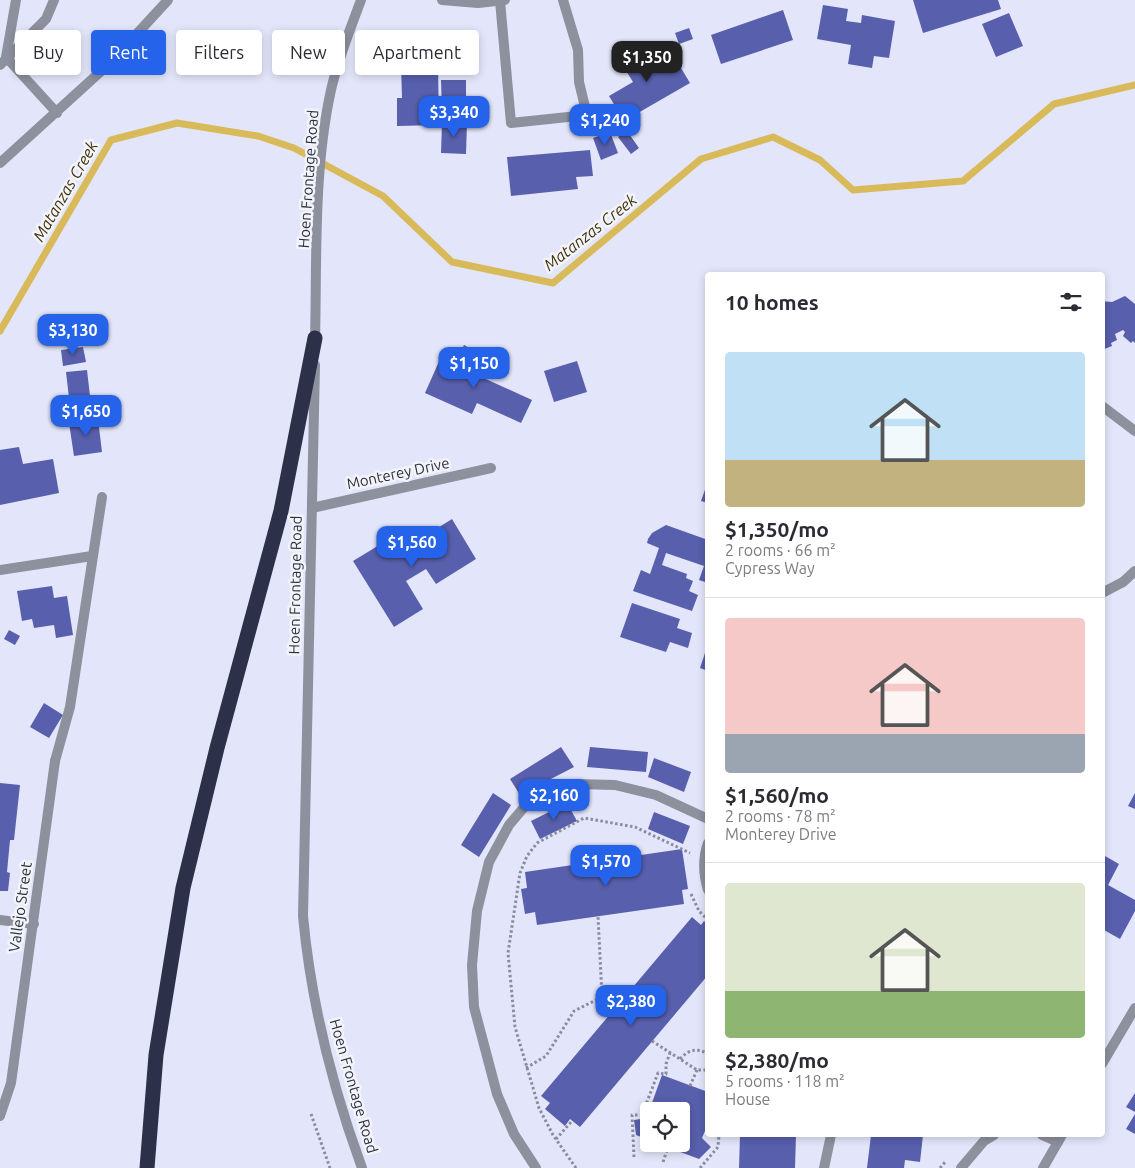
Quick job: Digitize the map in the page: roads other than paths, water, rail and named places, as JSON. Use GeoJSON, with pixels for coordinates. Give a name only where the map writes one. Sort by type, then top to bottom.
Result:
{"type":"FeatureCollection","features":[{"type":"Feature","properties":{"kind":"highway"},"geometry":{"type":"LineString","coordinates":[[147,1168],[156,1056],[183,888],[217,748],[281,511],[316,338]]}},
{"type":"Feature","properties":{"kind":"street"},"geometry":{"type":"LineString","coordinates":[[3,61],[16,0]]}},
{"type":"Feature","properties":{"kind":"street"},"geometry":{"type":"LineString","coordinates":[[3,61],[46,18],[54,0]]}},
{"type":"Feature","properties":{"kind":"street"},"geometry":{"type":"LineString","coordinates":[[0,162],[110,63],[168,0]]}},
{"type":"Feature","properties":{"kind":"street","name":"Hoen Frontage Road"},"geometry":{"type":"LineString","coordinates":[[361,0],[341,53],[327,110],[318,206],[304,916],[309,970],[321,1036],[337,1093],[362,1168]]}},
{"type":"Feature","properties":{"kind":"street"},"geometry":{"type":"LineString","coordinates":[[442,0],[461,3],[503,1],[512,123],[587,115],[579,82],[578,50],[563,0]]}},
{"type":"Feature","properties":{"kind":"street"},"geometry":{"type":"LineString","coordinates":[[3,61],[57,112]]}},
{"type":"Feature","properties":{"kind":"street"},"geometry":{"type":"LineString","coordinates":[[1105,408],[1135,430]]}},
{"type":"Feature","properties":{"kind":"street","name":"Monterey Drive"},"geometry":{"type":"LineString","coordinates":[[312,508],[491,468]]}},
{"type":"Feature","properties":{"kind":"street","name":"Vallejo Street"},"geometry":{"type":"LineString","coordinates":[[0,1116],[11,1083],[55,761],[70,707],[102,497]]}},
{"type":"Feature","properties":{"kind":"street"},"geometry":{"type":"LineString","coordinates":[[0,570],[92,556]]}},
{"type":"Feature","properties":{"kind":"street"},"geometry":{"type":"LineString","coordinates":[[1105,591],[1123,582],[1135,571]]}},
{"type":"Feature","properties":{"kind":"street"},"geometry":{"type":"LineString","coordinates":[[536,1168],[514,1134],[497,1094],[474,1007],[472,965],[476,920],[489,862],[509,825],[526,805],[575,784],[615,785],[656,795],[705,818]]}},
{"type":"Feature","properties":{"kind":"street"},"geometry":{"type":"LineString","coordinates":[[705,851],[703,872],[705,879]]}},
{"type":"Feature","properties":{"kind":"street"},"geometry":{"type":"LineString","coordinates":[[0,920],[34,924]]}},
{"type":"Feature","properties":{"kind":"street"},"geometry":{"type":"LineString","coordinates":[[1105,1059],[1135,1008]]}},
{"type":"Feature","properties":{"kind":"street"},"geometry":{"type":"LineString","coordinates":[[824,1168],[830,1137]]}},
{"type":"Feature","properties":{"kind":"street"},"geometry":{"type":"LineString","coordinates":[[961,1168],[984,1141],[991,1137]]}},
{"type":"Feature","properties":{"kind":"street"},"geometry":{"type":"LineString","coordinates":[[1043,1168],[1060,1139]]}},
{"type":"Feature","properties":{"kind":"waterway","name":"Matanzas Creek"},"geometry":{"type":"LineString","coordinates":[[0,331],[111,140],[177,123],[258,136],[294,148],[383,196],[452,262],[553,283],[701,159],[773,137],[820,160],[853,190],[963,181],[1054,104],[1135,85]]}}]}
